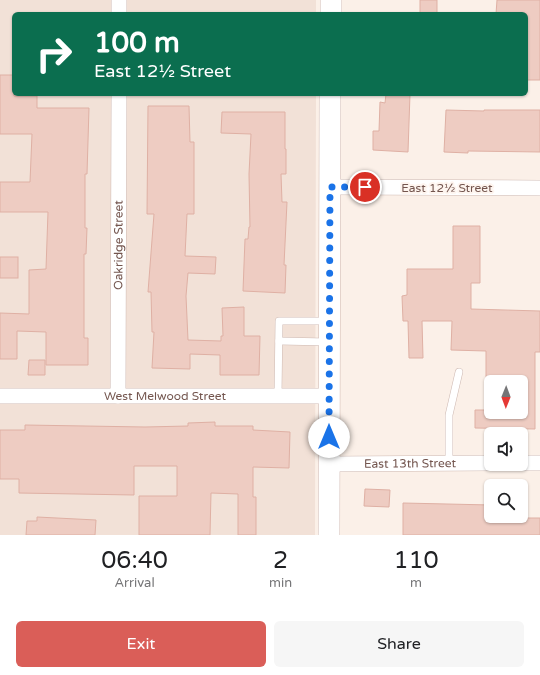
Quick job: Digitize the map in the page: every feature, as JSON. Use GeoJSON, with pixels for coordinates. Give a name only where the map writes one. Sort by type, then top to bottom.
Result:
{"type":"FeatureCollection","features":[{"type":"Feature","properties":{"kind":"main road"},"geometry":{"type":"LineString","coordinates":[[331,0],[331,12]]}},
{"type":"Feature","properties":{"kind":"main road"},"geometry":{"type":"LineString","coordinates":[[329,535],[330,96]]}},
{"type":"Feature","properties":{"kind":"street"},"geometry":{"type":"LineString","coordinates":[[119,0],[119,12]]}},
{"type":"Feature","properties":{"kind":"street","name":"Oakridge Street"},"geometry":{"type":"LineString","coordinates":[[118,396],[119,96]]}},
{"type":"Feature","properties":{"kind":"street","name":"East 12½ Street"},"geometry":{"type":"LineString","coordinates":[[330,187],[540,188]]}},
{"type":"Feature","properties":{"kind":"street","name":"West Melwood Street"},"geometry":{"type":"LineString","coordinates":[[0,396],[330,396]]}},
{"type":"Feature","properties":{"kind":"street","name":"East 13th Street"},"geometry":{"type":"LineString","coordinates":[[329,464],[484,463]]}},
{"type":"Feature","properties":{"kind":"street"},"geometry":{"type":"LineString","coordinates":[[528,463],[540,463]]}},
{"type":"Feature","properties":{"kind":"lane"},"geometry":{"type":"LineString","coordinates":[[278,396],[279,321],[330,331]]}},
{"type":"Feature","properties":{"kind":"lane"},"geometry":{"type":"LineString","coordinates":[[278,341],[330,331]]}},
{"type":"Feature","properties":{"kind":"lane"},"geometry":{"type":"LineString","coordinates":[[449,463],[449,415],[459,372]]}},
{"type":"Feature","properties":{"kind":"shaded area"},"geometry":{"type":"Polygon","coordinates":[[[0,0],[316,0],[316,12],[12,12],[12,96],[316,96],[315,535],[0,535],[0,0]]]}},
{"type":"Feature","properties":{"kind":"building"},"geometry":{"type":"Polygon","coordinates":[[[420,0],[437,0],[437,12],[420,12],[420,0]]]}},
{"type":"Feature","properties":{"kind":"building"},"geometry":{"type":"Polygon","coordinates":[[[497,0],[540,0],[540,80],[528,80],[528,12],[496,12],[497,0]]]}},
{"type":"Feature","properties":{"kind":"building"},"geometry":{"type":"Polygon","coordinates":[[[0,75],[12,75],[12,96],[37,96],[37,108],[89,108],[87,174],[85,174],[85,228],[87,228],[86,254],[84,254],[84,338],[88,338],[88,365],[46,365],[46,332],[17,331],[17,359],[0,359],[0,313],[29,314],[29,270],[46,269],[48,212],[0,212],[0,182],[30,182],[32,134],[0,134],[0,75]]]}},
{"type":"Feature","properties":{"kind":"building"},"geometry":{"type":"Polygon","coordinates":[[[386,96],[410,96],[408,152],[373,150],[373,131],[379,131],[380,102],[385,103],[386,96]]]}},
{"type":"Feature","properties":{"kind":"building"},"geometry":{"type":"Polygon","coordinates":[[[148,106],[189,106],[190,142],[194,142],[194,214],[187,214],[185,256],[216,257],[215,274],[188,273],[186,296],[188,340],[221,341],[221,336],[223,336],[222,308],[244,307],[244,336],[260,336],[259,375],[220,375],[220,355],[190,354],[190,369],[152,368],[154,332],[152,332],[151,292],[148,292],[154,214],[147,214],[148,106]]]}},
{"type":"Feature","properties":{"kind":"building"},"geometry":{"type":"Polygon","coordinates":[[[446,110],[540,110],[540,152],[444,152],[446,110]]]}},
{"type":"Feature","properties":{"kind":"building"},"geometry":{"type":"Polygon","coordinates":[[[222,112],[285,112],[286,174],[281,174],[282,202],[287,202],[284,265],[286,265],[285,293],[243,291],[245,239],[248,239],[250,227],[249,174],[251,134],[221,133],[222,112]]]}},
{"type":"Feature","properties":{"kind":"building"},"geometry":{"type":"Polygon","coordinates":[[[453,226],[480,226],[480,283],[471,283],[471,309],[540,311],[540,352],[535,352],[535,429],[528,429],[528,427],[475,428],[475,410],[484,410],[484,419],[528,419],[528,375],[486,375],[486,351],[451,350],[452,321],[422,321],[423,358],[409,358],[408,321],[403,321],[402,296],[407,295],[407,269],[453,269],[453,226]]]}},
{"type":"Feature","properties":{"kind":"building"},"geometry":{"type":"Polygon","coordinates":[[[0,257],[18,257],[18,278],[0,278],[0,257]]]}},
{"type":"Feature","properties":{"kind":"building"},"geometry":{"type":"Polygon","coordinates":[[[29,360],[45,360],[45,375],[28,375],[29,360]]]}},
{"type":"Feature","properties":{"kind":"building"},"geometry":{"type":"Polygon","coordinates":[[[215,422],[215,426],[253,426],[253,430],[290,432],[289,468],[253,467],[253,497],[256,497],[256,535],[238,535],[238,494],[211,493],[210,535],[139,535],[139,496],[177,496],[177,466],[134,466],[134,495],[19,493],[19,479],[0,479],[0,430],[25,430],[25,425],[145,427],[188,426],[188,423],[215,422]]]}},
{"type":"Feature","properties":{"kind":"building"},"geometry":{"type":"Polygon","coordinates":[[[365,489],[390,490],[389,507],[364,506],[365,489]]]}},
{"type":"Feature","properties":{"kind":"building"},"geometry":{"type":"Polygon","coordinates":[[[403,503],[484,505],[484,523],[528,523],[528,518],[540,518],[540,535],[403,535],[403,503]]]}},
{"type":"Feature","properties":{"kind":"building"},"geometry":{"type":"Polygon","coordinates":[[[37,517],[96,520],[95,535],[26,535],[27,521],[37,521],[37,517]]]}},
{"type":"Feature","properties":{"kind":"route"},"geometry":{"type":"LineString","coordinates":[[329,437],[330,187],[365,187]]}}]}
